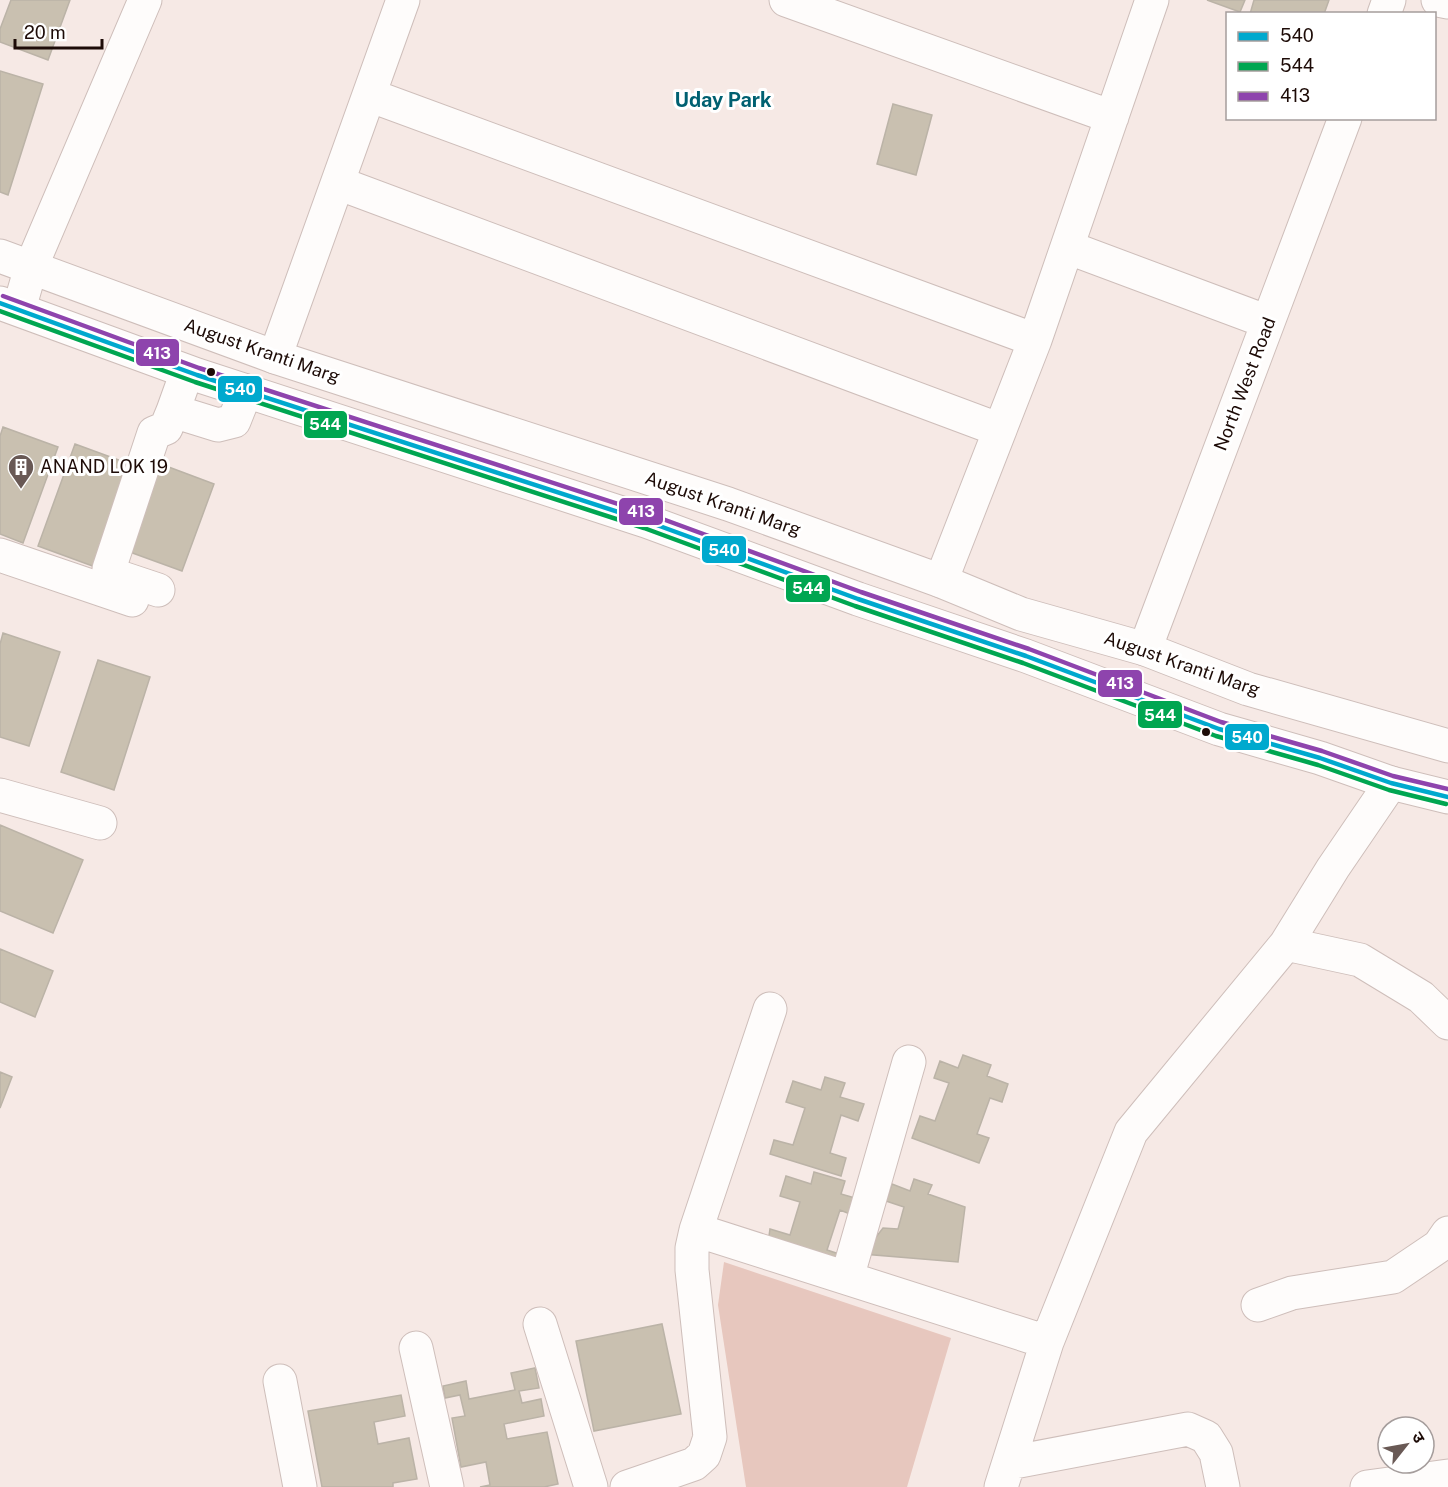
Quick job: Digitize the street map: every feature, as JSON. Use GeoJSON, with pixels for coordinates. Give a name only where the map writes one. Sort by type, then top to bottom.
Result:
{"type":"FeatureCollection","features":[{"type":"Feature","properties":{"kind":"street"},"geometry":{"type":"LineString","coordinates":[[145,0],[31,267],[9,306],[187,372],[646,521],[858,599],[1026,656],[1218,729],[1320,758],[1391,783],[1448,797]]}},
{"type":"Feature","properties":{"kind":"street"},"geometry":{"type":"LineString","coordinates":[[275,357],[403,0]]}},
{"type":"Feature","properties":{"kind":"street"},"geometry":{"type":"LineString","coordinates":[[786,0],[1112,117]]}},
{"type":"Feature","properties":{"kind":"street"},"geometry":{"type":"LineString","coordinates":[[941,581],[1035,340],[1152,0]]}},
{"type":"Feature","properties":{"kind":"street"},"geometry":{"type":"LineString","coordinates":[[1438,0],[1448,2]]}},
{"type":"Feature","properties":{"kind":"street"},"geometry":{"type":"LineString","coordinates":[[369,95],[1035,340]]}},
{"type":"Feature","properties":{"kind":"street","name":"North West Road"},"geometry":{"type":"LineString","coordinates":[[1145,649],[1344,120]]}},
{"type":"Feature","properties":{"kind":"street"},"geometry":{"type":"LineString","coordinates":[[338,183],[1000,430]]}},
{"type":"Feature","properties":{"kind":"street"},"geometry":{"type":"LineString","coordinates":[[1067,247],[1268,322]]}},
{"type":"Feature","properties":{"kind":"street","name":"August Kranti Marg"},"geometry":{"type":"LineString","coordinates":[[0,256],[275,357],[728,504],[941,581],[1021,614],[1145,649],[1248,689],[1448,746]]}},
{"type":"Feature","properties":{"kind":"street"},"geometry":{"type":"LineString","coordinates":[[0,555],[156,599],[110,574],[109,569],[154,433],[169,420],[187,372]]}},
{"type":"Feature","properties":{"kind":"street"},"geometry":{"type":"LineString","coordinates":[[169,420],[212,442],[218,425],[234,420],[246,391]]}},
{"type":"Feature","properties":{"kind":"street"},"geometry":{"type":"LineString","coordinates":[[1005,1475],[1047,1342],[1131,1132],[1286,944],[1333,868],[1391,783]]}},
{"type":"Feature","properties":{"kind":"street"},"geometry":{"type":"LineString","coordinates":[[0,795],[100,823]]}},
{"type":"Feature","properties":{"kind":"street"},"geometry":{"type":"LineString","coordinates":[[1286,944],[1360,960],[1421,997],[1448,1023]]}},
{"type":"Feature","properties":{"kind":"street"},"geometry":{"type":"LineString","coordinates":[[627,1487],[694,1464],[704,1455],[710,1437],[692,1270],[692,1248],[770,1009]]}},
{"type":"Feature","properties":{"kind":"street"},"geometry":{"type":"LineString","coordinates":[[847,1278],[909,1062]]}},
{"type":"Feature","properties":{"kind":"street"},"geometry":{"type":"LineString","coordinates":[[696,1230],[1047,1342]]}},
{"type":"Feature","properties":{"kind":"street"},"geometry":{"type":"LineString","coordinates":[[1258,1305],[1292,1293],[1393,1277],[1439,1246],[1448,1233]]}},
{"type":"Feature","properties":{"kind":"street"},"geometry":{"type":"LineString","coordinates":[[540,1324],[591,1487]]}},
{"type":"Feature","properties":{"kind":"street"},"geometry":{"type":"LineString","coordinates":[[416,1348],[447,1487]]}},
{"type":"Feature","properties":{"kind":"street"},"geometry":{"type":"LineString","coordinates":[[280,1381],[300,1487]]}},
{"type":"Feature","properties":{"kind":"street"},"geometry":{"type":"LineString","coordinates":[[1005,1475],[1188,1429],[1206,1437],[1216,1453],[1222,1487]]}},
{"type":"Feature","properties":{"kind":"street"},"geometry":{"type":"LineString","coordinates":[[1367,1487],[1448,1476]]}},
{"type":"Feature","properties":{"kind":"shaded area"},"geometry":{"type":"Polygon","coordinates":[[[724,1262],[951,1338],[907,1487],[746,1487],[718,1305],[724,1262]]]}},
{"type":"Feature","properties":{"kind":"building"},"geometry":{"type":"Polygon","coordinates":[[[11,0],[70,0],[48,60],[0,42],[0,29],[11,0]]]}},
{"type":"Feature","properties":{"kind":"building"},"geometry":{"type":"Polygon","coordinates":[[[1207,0],[1245,0],[1240,12],[1207,0]]]}},
{"type":"Feature","properties":{"kind":"building"},"geometry":{"type":"Polygon","coordinates":[[[1254,0],[1329,0],[1325,12],[1251,12],[1254,0]]]}},
{"type":"Feature","properties":{"kind":"building"},"geometry":{"type":"Polygon","coordinates":[[[0,71],[43,84],[8,195],[0,192],[0,71]]]}},
{"type":"Feature","properties":{"kind":"building"},"geometry":{"type":"Polygon","coordinates":[[[893,104],[932,115],[916,175],[877,164],[893,104]]]}},
{"type":"Feature","properties":{"kind":"building","name":"ANAND LOK 19"},"geometry":{"type":"Polygon","coordinates":[[[3,427],[58,447],[23,543],[0,534],[0,436],[3,427]]]}},
{"type":"Feature","properties":{"kind":"building"},"geometry":{"type":"Polygon","coordinates":[[[75,444],[135,466],[98,568],[38,546],[75,444]]]}},
{"type":"Feature","properties":{"kind":"building"},"geometry":{"type":"Polygon","coordinates":[[[158,463],[214,484],[182,571],[127,551],[158,463]]]}},
{"type":"Feature","properties":{"kind":"building"},"geometry":{"type":"Polygon","coordinates":[[[3,633],[60,652],[29,746],[0,737],[0,644],[3,633]]]}},
{"type":"Feature","properties":{"kind":"building"},"geometry":{"type":"Polygon","coordinates":[[[98,660],[150,677],[114,790],[61,772],[98,660]]]}},
{"type":"Feature","properties":{"kind":"building"},"geometry":{"type":"Polygon","coordinates":[[[0,825],[83,860],[53,933],[0,911],[0,825]]]}},
{"type":"Feature","properties":{"kind":"building"},"geometry":{"type":"Polygon","coordinates":[[[0,949],[53,971],[35,1017],[0,1002],[0,949]]]}},
{"type":"Feature","properties":{"kind":"building"},"geometry":{"type":"Polygon","coordinates":[[[963,1055],[991,1065],[987,1076],[1008,1084],[1002,1102],[990,1098],[977,1134],[989,1138],[979,1163],[912,1138],[920,1116],[935,1121],[949,1083],[934,1078],[940,1061],[958,1068],[963,1055]]]}},
{"type":"Feature","properties":{"kind":"building"},"geometry":{"type":"Polygon","coordinates":[[[0,1072],[12,1077],[0,1108],[0,1072]]]}},
{"type":"Feature","properties":{"kind":"building"},"geometry":{"type":"Polygon","coordinates":[[[825,1077],[845,1083],[840,1097],[864,1104],[858,1121],[841,1115],[830,1153],[846,1158],[841,1176],[770,1154],[774,1140],[793,1145],[805,1108],[786,1102],[793,1081],[821,1090],[825,1077]]]}},
{"type":"Feature","properties":{"kind":"building"},"geometry":{"type":"Polygon","coordinates":[[[814,1172],[845,1181],[841,1194],[855,1198],[850,1214],[840,1210],[827,1250],[842,1255],[832,1260],[768,1243],[770,1229],[790,1235],[800,1202],[780,1196],[786,1176],[811,1184],[814,1172]]]}},
{"type":"Feature","properties":{"kind":"building"},"geometry":{"type":"Polygon","coordinates":[[[914,1179],[932,1185],[928,1194],[965,1207],[958,1262],[863,1254],[883,1228],[898,1229],[904,1207],[886,1201],[892,1184],[910,1191],[914,1179]]]}},
{"type":"Feature","properties":{"kind":"building"},"geometry":{"type":"Polygon","coordinates":[[[662,1324],[681,1414],[594,1431],[576,1341],[662,1324]]]}},
{"type":"Feature","properties":{"kind":"building"},"geometry":{"type":"Polygon","coordinates":[[[535,1368],[539,1388],[519,1391],[522,1403],[541,1399],[544,1416],[504,1424],[507,1439],[547,1432],[558,1484],[544,1487],[480,1487],[490,1485],[486,1462],[461,1467],[452,1418],[465,1416],[460,1395],[445,1398],[443,1386],[466,1381],[469,1399],[515,1390],[511,1373],[535,1368]]]}},
{"type":"Feature","properties":{"kind":"building"},"geometry":{"type":"Polygon","coordinates":[[[401,1395],[405,1416],[374,1422],[378,1444],[409,1438],[417,1479],[393,1483],[393,1487],[322,1487],[308,1411],[401,1395]]]}},
{"type":"Feature","properties":{"kind":"transit line","name":"413"},"geometry":{"type":"LineString","coordinates":[[3,296],[199,368],[649,514],[861,592],[1029,649],[1221,722],[1322,751],[1393,776],[1448,789]]}},
{"type":"Feature","properties":{"kind":"transit line","name":"540"},"geometry":{"type":"LineString","coordinates":[[0,303],[197,375],[646,521],[858,599],[1026,656],[1219,729],[1320,758],[1391,783],[1448,797]]}},
{"type":"Feature","properties":{"kind":"transit line","name":"544"},"geometry":{"type":"LineString","coordinates":[[0,311],[195,382],[644,528],[855,606],[1023,663],[1216,736],[1318,765],[1389,790],[1446,804]]}},
{"type":"Feature","properties":{"kind":"place","name":"ANAND LOK 19"},"geometry":{"type":"Point","coordinates":[21,490]}},
{"type":"Feature","properties":{"kind":"district","name":"Uday Park"},"geometry":{"type":"Point","coordinates":[723,100]}}]}
